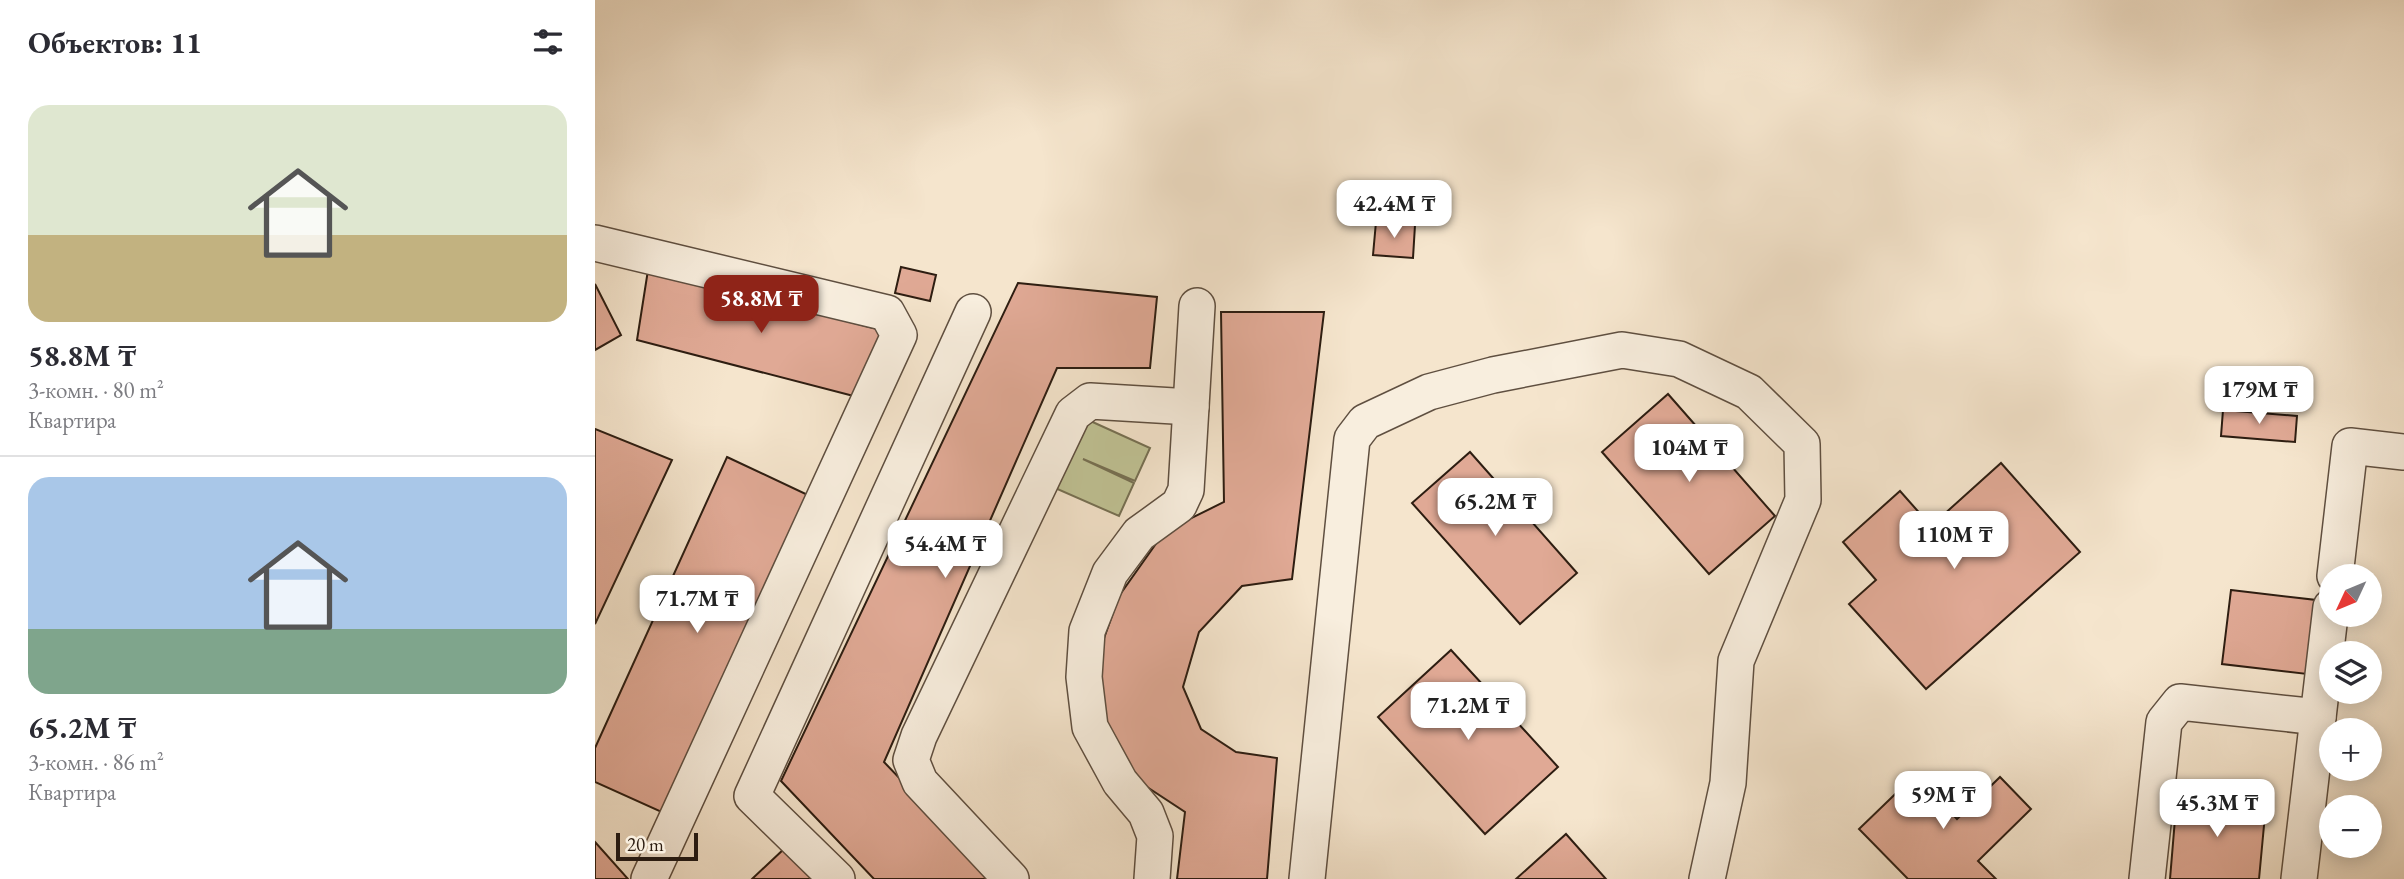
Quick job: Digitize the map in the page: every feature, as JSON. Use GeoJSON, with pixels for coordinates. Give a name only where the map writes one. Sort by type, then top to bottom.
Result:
{"type":"FeatureCollection","features":[{"type":"Feature","properties":{"kind":"street"},"geometry":{"type":"LineString","coordinates":[[595,243],[887,313],[899,335],[649,879]]}},
{"type":"Feature","properties":{"kind":"street"},"geometry":{"type":"LineString","coordinates":[[1152,879],[1155,836],[1146,813],[1120,782],[1090,727],[1084,677],[1087,631],[1110,573],[1139,534],[1179,505],[1186,490],[1197,306]]}},
{"type":"Feature","properties":{"kind":"street"},"geometry":{"type":"LineString","coordinates":[[837,879],[752,796],[974,312]]}},
{"type":"Feature","properties":{"kind":"street"},"geometry":{"type":"LineString","coordinates":[[1307,879],[1352,439],[1365,422],[1429,392],[1493,375],[1622,350],[1679,359],[1749,392],[1802,444],[1803,500],[1736,661],[1728,783],[1707,879]]}},
{"type":"Feature","properties":{"kind":"street"},"geometry":{"type":"LineString","coordinates":[[1011,879],[921,782],[911,760],[919,736],[1073,414],[1090,401],[1191,407]]}},
{"type":"Feature","properties":{"kind":"street"},"geometry":{"type":"LineString","coordinates":[[2336,564],[2350,446],[2404,452]]}},
{"type":"Feature","properties":{"kind":"street"},"geometry":{"type":"LineString","coordinates":[[2299,879],[2329,627]]}},
{"type":"Feature","properties":{"kind":"street"},"geometry":{"type":"LineString","coordinates":[[2147,879],[2164,722],[2180,702],[2318,717]]}},
{"type":"Feature","properties":{"kind":"green space"},"geometry":{"type":"Polygon","coordinates":[[[1086,419],[1150,448],[1135,481],[1083,459],[1134,483],[1119,516],[1055,488],[1086,419]]]}},
{"type":"Feature","properties":{"kind":"building"},"geometry":{"type":"Polygon","coordinates":[[[1376,222],[1415,225],[1413,258],[1373,255],[1376,222]]]}},
{"type":"Feature","properties":{"kind":"building"},"geometry":{"type":"Polygon","coordinates":[[[901,267],[936,275],[930,301],[895,293],[901,267]]]}},
{"type":"Feature","properties":{"kind":"building"},"geometry":{"type":"Polygon","coordinates":[[[648,270],[889,332],[869,400],[637,340],[648,270]]]}},
{"type":"Feature","properties":{"kind":"building"},"geometry":{"type":"Polygon","coordinates":[[[1018,283],[1157,297],[1150,368],[1057,368],[884,762],[996,879],[874,879],[781,781],[1018,283]]]}},
{"type":"Feature","properties":{"kind":"building"},"geometry":{"type":"Polygon","coordinates":[[[595,284],[621,335],[595,350],[595,284]]]}},
{"type":"Feature","properties":{"kind":"building"},"geometry":{"type":"Polygon","coordinates":[[[1221,312],[1324,312],[1292,579],[1242,586],[1199,632],[1183,687],[1201,729],[1236,752],[1277,758],[1267,879],[1177,879],[1185,812],[1141,783],[1104,728],[1097,658],[1119,596],[1165,531],[1224,502],[1221,312]]]}},
{"type":"Feature","properties":{"kind":"building"},"geometry":{"type":"Polygon","coordinates":[[[1668,394],[1775,516],[1709,574],[1602,452],[1668,394]]]}},
{"type":"Feature","properties":{"kind":"building"},"geometry":{"type":"Polygon","coordinates":[[[2223,410],[2297,416],[2295,442],[2221,436],[2223,410]]]}},
{"type":"Feature","properties":{"kind":"building"},"geometry":{"type":"Polygon","coordinates":[[[595,429],[672,460],[595,624],[595,429]]]}},
{"type":"Feature","properties":{"kind":"building"},"geometry":{"type":"Polygon","coordinates":[[[1470,452],[1577,573],[1520,624],[1412,503],[1470,452]]]}},
{"type":"Feature","properties":{"kind":"building"},"geometry":{"type":"Polygon","coordinates":[[[727,457],[810,496],[666,814],[595,782],[595,748],[727,457]]]}},
{"type":"Feature","properties":{"kind":"building"},"geometry":{"type":"Polygon","coordinates":[[[2001,463],[2080,552],[1926,689],[1849,604],[1876,580],[1843,542],[1900,491],[1931,526],[2001,463]]]}},
{"type":"Feature","properties":{"kind":"building"},"geometry":{"type":"Polygon","coordinates":[[[2231,590],[2316,600],[2307,674],[2222,664],[2231,590]]]}},
{"type":"Feature","properties":{"kind":"building"},"geometry":{"type":"Polygon","coordinates":[[[1451,650],[1558,767],[1485,834],[1378,717],[1451,650]]]}},
{"type":"Feature","properties":{"kind":"building"},"geometry":{"type":"Polygon","coordinates":[[[1915,775],[1957,819],[2000,777],[2031,809],[1978,861],[1996,879],[1908,879],[1859,829],[1915,775]]]}},
{"type":"Feature","properties":{"kind":"building"},"geometry":{"type":"Polygon","coordinates":[[[2177,795],[2266,804],[2259,879],[2170,879],[2177,795]]]}},
{"type":"Feature","properties":{"kind":"building"},"geometry":{"type":"Polygon","coordinates":[[[1566,834],[1606,879],[1516,879],[1566,834]]]}},
{"type":"Feature","properties":{"kind":"building"},"geometry":{"type":"Polygon","coordinates":[[[595,842],[628,879],[595,879],[595,842]]]}},
{"type":"Feature","properties":{"kind":"building"},"geometry":{"type":"Polygon","coordinates":[[[785,848],[814,879],[752,879],[785,848]]]}}]}
